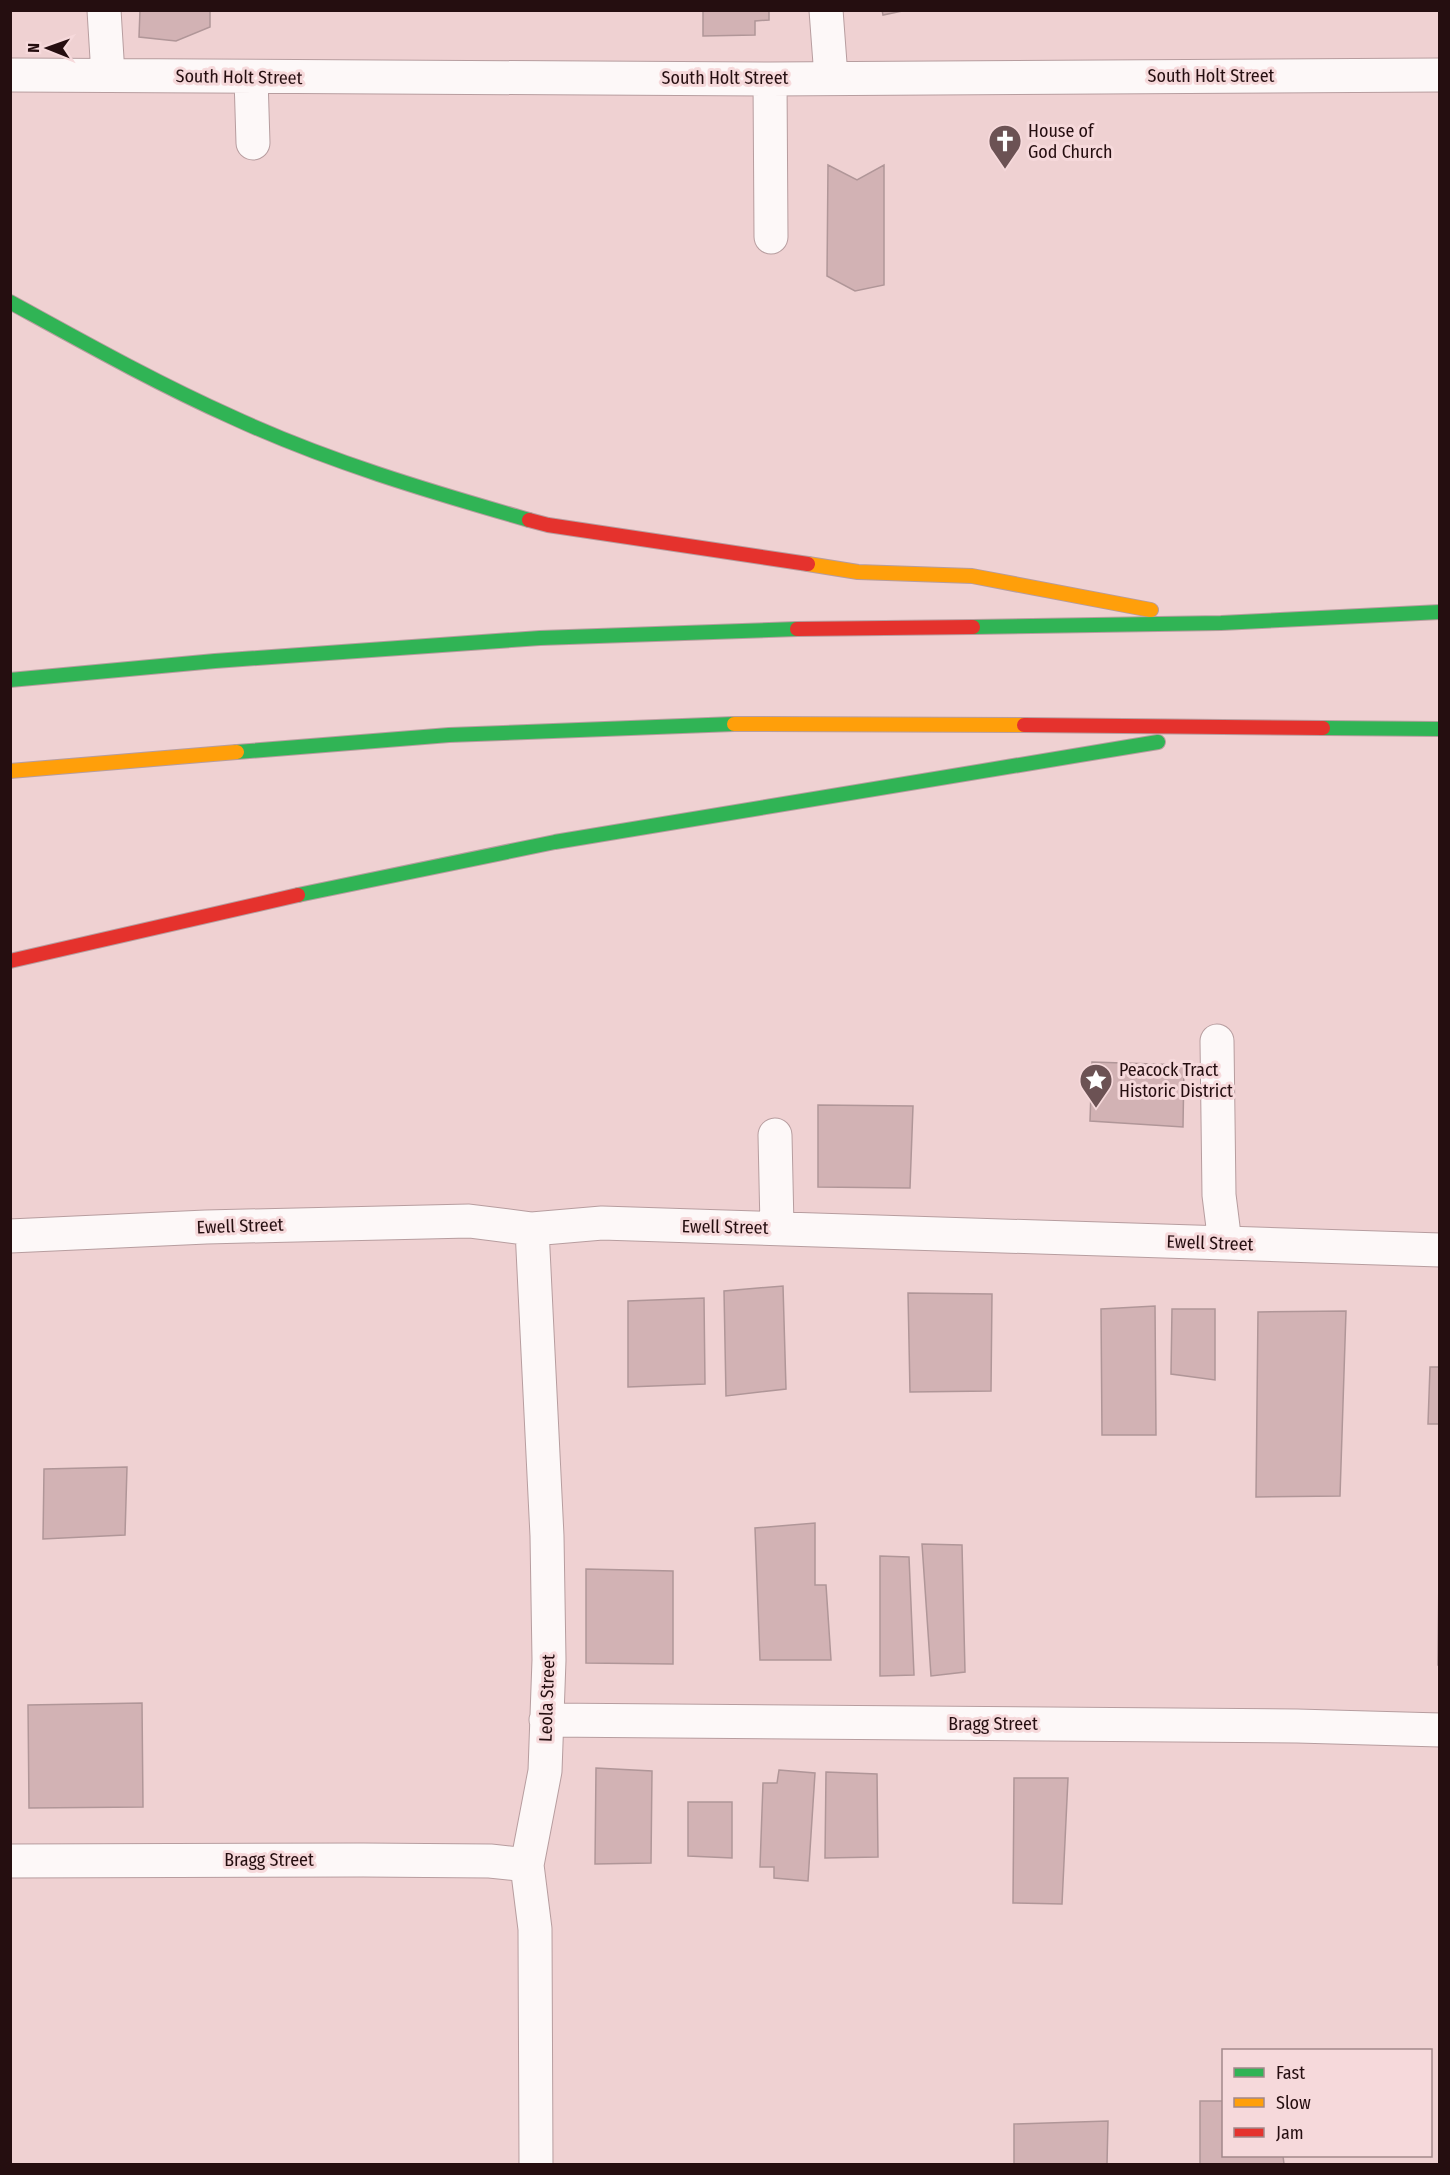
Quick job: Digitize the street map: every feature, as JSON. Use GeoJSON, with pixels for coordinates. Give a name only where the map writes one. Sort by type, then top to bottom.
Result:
{"type":"FeatureCollection","features":[{"type":"Feature","properties":{"kind":"highway"},"geometry":{"type":"LineString","coordinates":[[10,302],[128,367],[233,418],[340,460],[449,496],[548,525],[858,572],[972,576],[1221,623]]}},
{"type":"Feature","properties":{"kind":"highway"},"geometry":{"type":"LineString","coordinates":[[10,680],[215,661],[540,638],[802,629],[1221,623],[1440,612]]}},
{"type":"Feature","properties":{"kind":"highway"},"geometry":{"type":"LineString","coordinates":[[10,771],[449,735],[766,723],[1440,729]]}},
{"type":"Feature","properties":{"kind":"highway"},"geometry":{"type":"LineString","coordinates":[[10,961],[268,902],[555,842],[1246,727]]}},
{"type":"Feature","properties":{"kind":"street"},"geometry":{"type":"LineString","coordinates":[[104,10],[108,75]]}},
{"type":"Feature","properties":{"kind":"street"},"geometry":{"type":"LineString","coordinates":[[826,10],[831,77]]}},
{"type":"Feature","properties":{"kind":"street","name":"South Holt Street"},"geometry":{"type":"LineString","coordinates":[[10,75],[770,79],[1440,75]]}},
{"type":"Feature","properties":{"kind":"street"},"geometry":{"type":"LineString","coordinates":[[251,78],[253,143]]}},
{"type":"Feature","properties":{"kind":"street"},"geometry":{"type":"LineString","coordinates":[[770,79],[771,237]]}},
{"type":"Feature","properties":{"kind":"street"},"geometry":{"type":"LineString","coordinates":[[1217,1041],[1219,1195],[1225,1243]]}},
{"type":"Feature","properties":{"kind":"street"},"geometry":{"type":"LineString","coordinates":[[775,1136],[777,1227]]}},
{"type":"Feature","properties":{"kind":"street","name":"Ewell Street"},"geometry":{"type":"LineString","coordinates":[[10,1236],[206,1227],[469,1221],[532,1229],[602,1223],[777,1227],[1440,1250]]}},
{"type":"Feature","properties":{"kind":"street","name":"Leola Street"},"geometry":{"type":"LineString","coordinates":[[532,1229],[547,1536],[549,1660],[545,1771],[527,1865],[535,1929],[536,2164]]}},
{"type":"Feature","properties":{"kind":"street","name":"Bragg Street"},"geometry":{"type":"LineString","coordinates":[[546,1720],[1285,1726],[1440,1730]]}},
{"type":"Feature","properties":{"kind":"street","name":"Bragg Street"},"geometry":{"type":"LineString","coordinates":[[10,1861],[363,1860],[490,1861],[527,1865]]}},
{"type":"Feature","properties":{"kind":"building"},"geometry":{"type":"Polygon","coordinates":[[[140,10],[210,10],[210,27],[176,41],[139,37],[140,10]]]}},
{"type":"Feature","properties":{"kind":"building"},"geometry":{"type":"Polygon","coordinates":[[[703,10],[769,10],[769,20],[755,21],[755,35],[703,36],[703,10]]]}},
{"type":"Feature","properties":{"kind":"building"},"geometry":{"type":"Polygon","coordinates":[[[882,10],[907,10],[883,15],[882,10]]]}},
{"type":"Feature","properties":{"kind":"building"},"geometry":{"type":"Polygon","coordinates":[[[828,165],[857,180],[884,165],[884,285],[855,291],[827,276],[828,165]]]}},
{"type":"Feature","properties":{"kind":"building"},"geometry":{"type":"Polygon","coordinates":[[[1092,1062],[1184,1065],[1183,1127],[1090,1121],[1092,1062]]]}},
{"type":"Feature","properties":{"kind":"building"},"geometry":{"type":"Polygon","coordinates":[[[818,1105],[913,1106],[910,1188],[818,1187],[818,1105]]]}},
{"type":"Feature","properties":{"kind":"building"},"geometry":{"type":"Polygon","coordinates":[[[783,1286],[786,1389],[726,1396],[724,1291],[783,1286]]]}},
{"type":"Feature","properties":{"kind":"building"},"geometry":{"type":"Polygon","coordinates":[[[908,1293],[992,1294],[991,1391],[910,1392],[908,1293]]]}},
{"type":"Feature","properties":{"kind":"building"},"geometry":{"type":"Polygon","coordinates":[[[704,1298],[705,1384],[628,1387],[628,1301],[704,1298]]]}},
{"type":"Feature","properties":{"kind":"building"},"geometry":{"type":"Polygon","coordinates":[[[1155,1306],[1156,1435],[1102,1435],[1101,1309],[1155,1306]]]}},
{"type":"Feature","properties":{"kind":"building"},"geometry":{"type":"Polygon","coordinates":[[[1172,1309],[1215,1309],[1215,1380],[1171,1374],[1172,1309]]]}},
{"type":"Feature","properties":{"kind":"building"},"geometry":{"type":"Polygon","coordinates":[[[1346,1311],[1340,1496],[1256,1497],[1258,1312],[1346,1311]]]}},
{"type":"Feature","properties":{"kind":"building"},"geometry":{"type":"Polygon","coordinates":[[[1430,1367],[1440,1367],[1440,1424],[1428,1424],[1430,1367]]]}},
{"type":"Feature","properties":{"kind":"building"},"geometry":{"type":"Polygon","coordinates":[[[127,1467],[125,1535],[43,1539],[44,1469],[127,1467]]]}},
{"type":"Feature","properties":{"kind":"building"},"geometry":{"type":"Polygon","coordinates":[[[815,1523],[815,1585],[826,1585],[831,1660],[760,1660],[755,1528],[815,1523]]]}},
{"type":"Feature","properties":{"kind":"building"},"geometry":{"type":"Polygon","coordinates":[[[922,1544],[962,1545],[965,1672],[931,1676],[922,1544]]]}},
{"type":"Feature","properties":{"kind":"building"},"geometry":{"type":"Polygon","coordinates":[[[880,1556],[909,1557],[914,1675],[880,1676],[880,1556]]]}},
{"type":"Feature","properties":{"kind":"building"},"geometry":{"type":"Polygon","coordinates":[[[1439,1568],[1440,1665],[1438,1665],[1439,1568]]]}},
{"type":"Feature","properties":{"kind":"building"},"geometry":{"type":"Polygon","coordinates":[[[586,1569],[673,1571],[673,1664],[586,1663],[586,1569]]]}},
{"type":"Feature","properties":{"kind":"building"},"geometry":{"type":"Polygon","coordinates":[[[142,1703],[143,1807],[29,1808],[28,1705],[142,1703]]]}},
{"type":"Feature","properties":{"kind":"building"},"geometry":{"type":"Polygon","coordinates":[[[596,1768],[652,1771],[651,1863],[595,1864],[596,1768]]]}},
{"type":"Feature","properties":{"kind":"building"},"geometry":{"type":"Polygon","coordinates":[[[779,1770],[815,1773],[808,1881],[774,1878],[774,1867],[760,1867],[763,1783],[777,1783],[779,1770]]]}},
{"type":"Feature","properties":{"kind":"building"},"geometry":{"type":"Polygon","coordinates":[[[826,1772],[877,1774],[878,1857],[825,1858],[826,1772]]]}},
{"type":"Feature","properties":{"kind":"building"},"geometry":{"type":"Polygon","coordinates":[[[1014,1778],[1068,1778],[1062,1904],[1013,1903],[1014,1778]]]}},
{"type":"Feature","properties":{"kind":"building"},"geometry":{"type":"Polygon","coordinates":[[[688,1802],[732,1802],[732,1858],[688,1856],[688,1802]]]}},
{"type":"Feature","properties":{"kind":"building"},"geometry":{"type":"Polygon","coordinates":[[[1200,2101],[1222,2101],[1222,2157],[1283,2157],[1284,2164],[1200,2164],[1200,2101]]]}},
{"type":"Feature","properties":{"kind":"building"},"geometry":{"type":"Polygon","coordinates":[[[1108,2121],[1107,2164],[1014,2164],[1014,2124],[1108,2121]]]}},
{"type":"Feature","properties":{"kind":"traffic: fast"},"geometry":{"type":"LineString","coordinates":[[10,302],[148,376],[268,433],[378,474],[529,520]]}},
{"type":"Feature","properties":{"kind":"traffic: fast"},"geometry":{"type":"LineString","coordinates":[[973,627],[1221,623],[1440,612]]}},
{"type":"Feature","properties":{"kind":"traffic: fast"},"geometry":{"type":"LineString","coordinates":[[10,680],[215,661],[540,638],[797,629]]}},
{"type":"Feature","properties":{"kind":"traffic: fast"},"geometry":{"type":"LineString","coordinates":[[237,752],[449,735],[734,724]]}},
{"type":"Feature","properties":{"kind":"traffic: fast"},"geometry":{"type":"LineString","coordinates":[[1323,728],[1440,729]]}},
{"type":"Feature","properties":{"kind":"traffic: fast"},"geometry":{"type":"LineString","coordinates":[[298,895],[555,842],[1158,742]]}},
{"type":"Feature","properties":{"kind":"traffic: slow"},"geometry":{"type":"LineString","coordinates":[[808,564],[858,572],[972,576],[1151,610]]}},
{"type":"Feature","properties":{"kind":"traffic: slow"},"geometry":{"type":"LineString","coordinates":[[734,724],[1024,725]]}},
{"type":"Feature","properties":{"kind":"traffic: slow"},"geometry":{"type":"LineString","coordinates":[[10,771],[237,752]]}},
{"type":"Feature","properties":{"kind":"traffic: jam"},"geometry":{"type":"LineString","coordinates":[[529,520],[548,525],[808,564]]}},
{"type":"Feature","properties":{"kind":"traffic: jam"},"geometry":{"type":"LineString","coordinates":[[797,629],[973,627]]}},
{"type":"Feature","properties":{"kind":"traffic: jam"},"geometry":{"type":"LineString","coordinates":[[1024,725],[1323,728]]}},
{"type":"Feature","properties":{"kind":"traffic: jam"},"geometry":{"type":"LineString","coordinates":[[10,961],[298,895]]}},
{"type":"Feature","properties":{"kind":"place","name":"House of God Church"},"geometry":{"type":"Point","coordinates":[1005,170]}},
{"type":"Feature","properties":{"kind":"place","name":"Peacock Tract Historic District"},"geometry":{"type":"Point","coordinates":[1096,1109]}}]}
